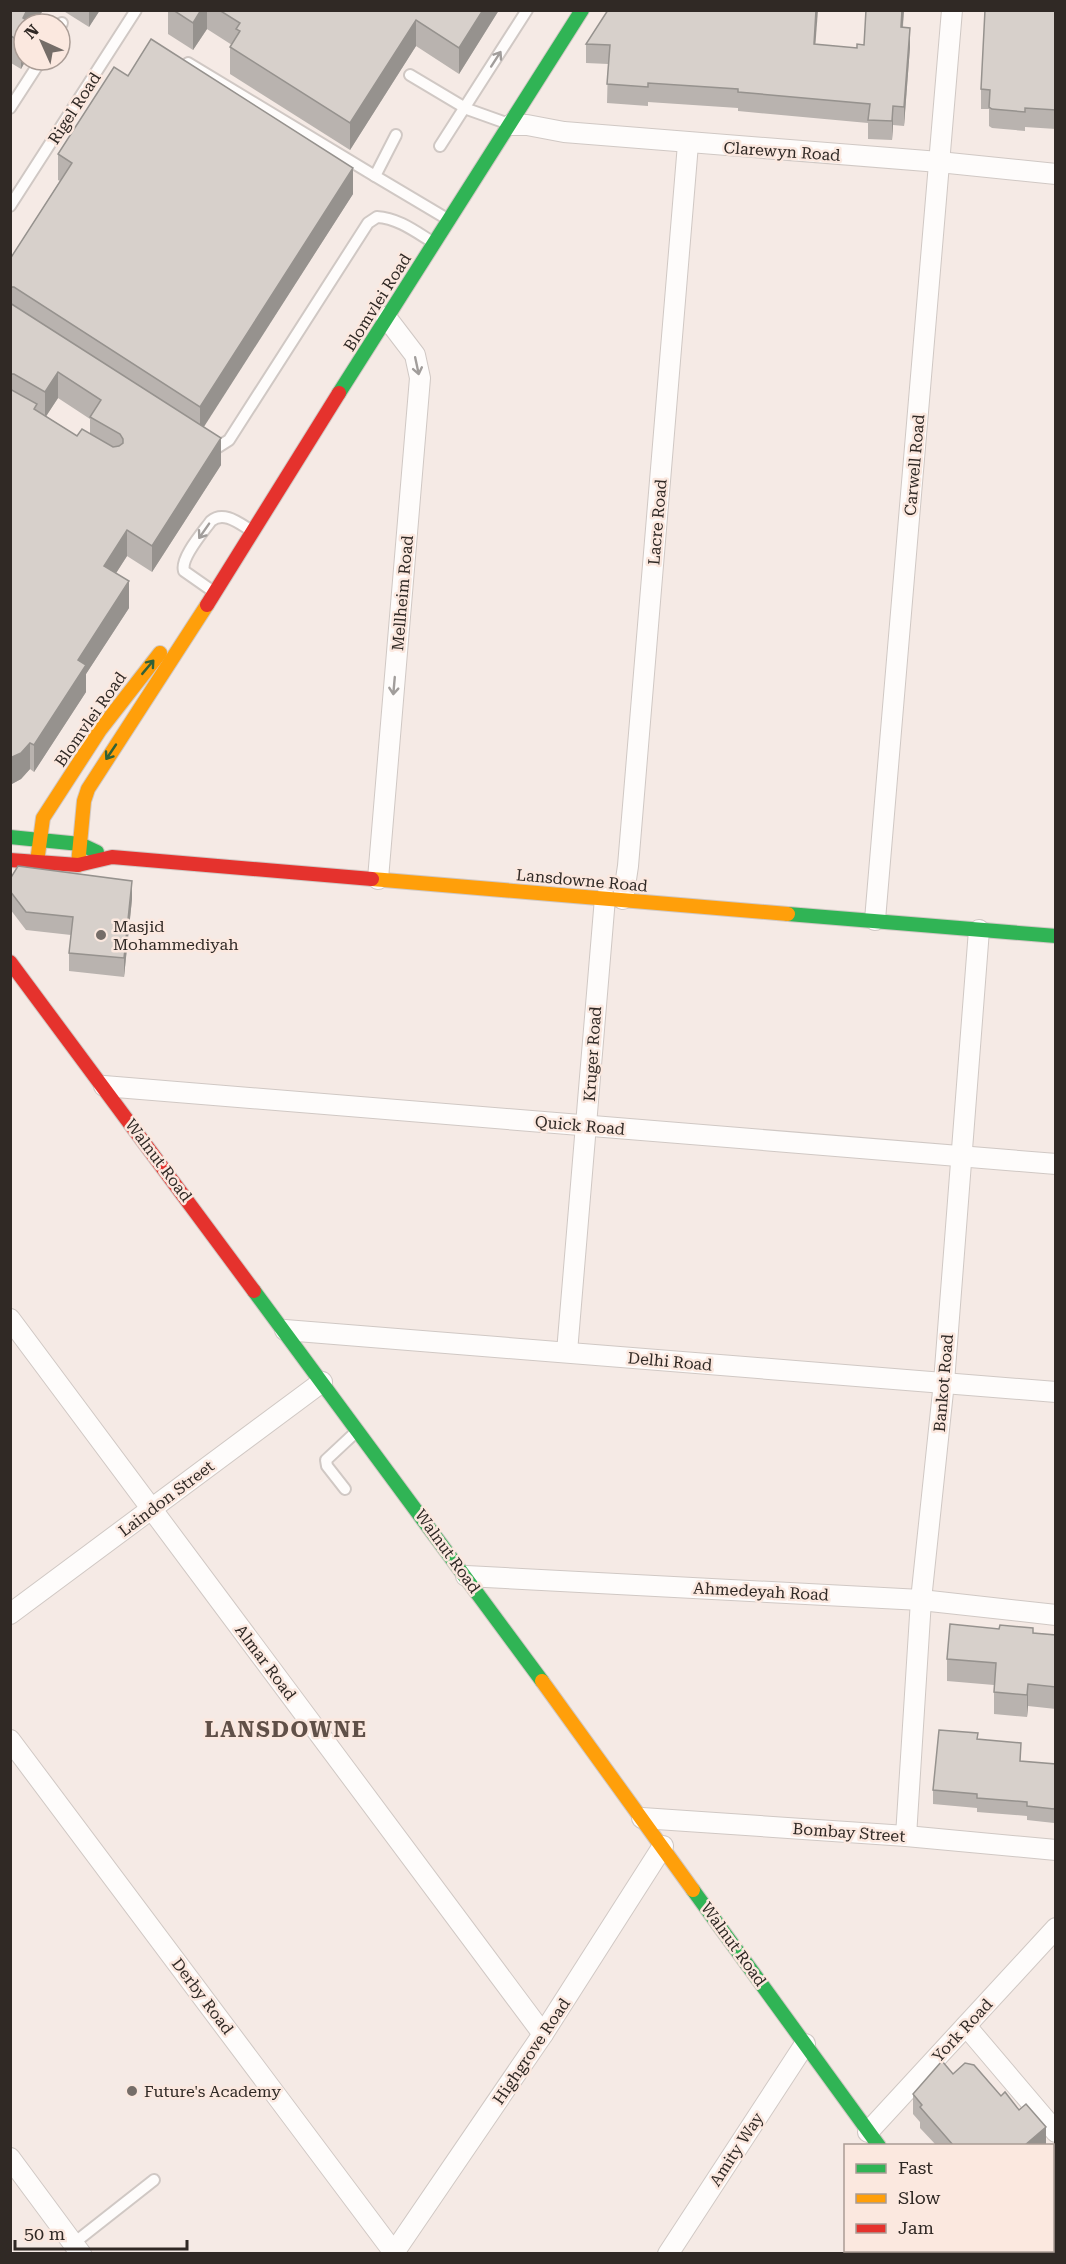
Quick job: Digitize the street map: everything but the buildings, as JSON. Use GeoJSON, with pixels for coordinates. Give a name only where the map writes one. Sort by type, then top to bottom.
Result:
{"type":"FeatureCollection","features":[{"type":"Feature","properties":{"kind":"street","name":"Blomvlei Road"},"geometry":{"type":"LineString","coordinates":[[78,865],[87,789],[174,658],[582,10]]}},
{"type":"Feature","properties":{"kind":"street","name":"Carwell Road"},"geometry":{"type":"LineString","coordinates":[[875,920],[952,10]]}},
{"type":"Feature","properties":{"kind":"street","name":"Clarewyn Road"},"geometry":{"type":"LineString","coordinates":[[510,125],[688,144],[939,162],[1056,174]]}},
{"type":"Feature","properties":{"kind":"street","name":"Lacre Road"},"geometry":{"type":"LineString","coordinates":[[614,899],[628,866],[688,144]]}},
{"type":"Feature","properties":{"kind":"street","name":"Mellheim Road"},"geometry":{"type":"LineString","coordinates":[[378,879],[420,378],[415,355],[386,318]]}},
{"type":"Feature","properties":{"kind":"street","name":"Blomvlei Road"},"geometry":{"type":"LineString","coordinates":[[37,862],[43,818],[100,730],[136,681],[173,638],[201,612]]}},
{"type":"Feature","properties":{"kind":"street","name":"Lansdowne Road"},"geometry":{"type":"LineString","coordinates":[[10,837],[80,844],[106,857]]}},
{"type":"Feature","properties":{"kind":"street","name":"Lansdowne Road"},"geometry":{"type":"LineString","coordinates":[[10,860],[78,865],[106,857],[1056,936]]}},
{"type":"Feature","properties":{"kind":"street","name":"Kruger Road"},"geometry":{"type":"LineString","coordinates":[[567,1352],[586,1125],[614,899]]}},
{"type":"Feature","properties":{"kind":"street","name":"Bankot Road"},"geometry":{"type":"LineString","coordinates":[[906,1836],[921,1600],[944,1382],[979,930]]}},
{"type":"Feature","properties":{"kind":"street","name":"Walnut Road"},"geometry":{"type":"LineString","coordinates":[[10,962],[466,1576],[873,2138]]}},
{"type":"Feature","properties":{"kind":"street","name":"Quick Road"},"geometry":{"type":"LineString","coordinates":[[104,1086],[1056,1164]]}},
{"type":"Feature","properties":{"kind":"street","name":"Almar Road"},"geometry":{"type":"LineString","coordinates":[[10,1319],[543,2034]]}},
{"type":"Feature","properties":{"kind":"street","name":"Delhi Road"},"geometry":{"type":"LineString","coordinates":[[285,1330],[1056,1392]]}},
{"type":"Feature","properties":{"kind":"street","name":"Laindon Street"},"geometry":{"type":"LineString","coordinates":[[10,1614],[322,1382]]}},
{"type":"Feature","properties":{"kind":"street","name":"Ahmedeyah Road"},"geometry":{"type":"LineString","coordinates":[[466,1576],[921,1600],[1056,1616]]}},
{"type":"Feature","properties":{"kind":"street","name":"Derby Road"},"geometry":{"type":"LineString","coordinates":[[10,1740],[394,2253]]}},
{"type":"Feature","properties":{"kind":"street","name":"Bombay Street"},"geometry":{"type":"LineString","coordinates":[[642,1818],[906,1836],[1056,1850]]}},
{"type":"Feature","properties":{"kind":"street","name":"Highgrove Road"},"geometry":{"type":"LineString","coordinates":[[394,2253],[543,2034],[663,1846]]}},
{"type":"Feature","properties":{"kind":"street","name":"York Road"},"geometry":{"type":"LineString","coordinates":[[873,2138],[966,2026],[1056,1928]]}},
{"type":"Feature","properties":{"kind":"street"},"geometry":{"type":"LineString","coordinates":[[966,2026],[1056,2132]]}},
{"type":"Feature","properties":{"kind":"street","name":"Amity Way"},"geometry":{"type":"LineString","coordinates":[[668,2253],[805,2044]]}},
{"type":"Feature","properties":{"kind":"street"},"geometry":{"type":"LineString","coordinates":[[10,2158],[78,2248]]}},
{"type":"Feature","properties":{"kind":"lane","name":"Rigel Road"},"geometry":{"type":"LineString","coordinates":[[10,206],[136,10]]}},
{"type":"Feature","properties":{"kind":"lane"},"geometry":{"type":"LineString","coordinates":[[440,146],[527,10]]}},
{"type":"Feature","properties":{"kind":"lane"},"geometry":{"type":"LineString","coordinates":[[178,57],[449,220]]}},
{"type":"Feature","properties":{"kind":"lane"},"geometry":{"type":"LineString","coordinates":[[10,108],[33,72]]}},
{"type":"Feature","properties":{"kind":"lane"},"geometry":{"type":"LineString","coordinates":[[410,75],[465,108],[510,125]]}},
{"type":"Feature","properties":{"kind":"lane"},"geometry":{"type":"LineString","coordinates":[[375,176],[396,135]]}},
{"type":"Feature","properties":{"kind":"lane"},"geometry":{"type":"LineString","coordinates":[[202,444],[218,447],[229,440],[368,223],[374,218],[382,217],[403,224],[434,243]]}},
{"type":"Feature","properties":{"kind":"lane"},"geometry":{"type":"LineString","coordinates":[[214,592],[183,571],[182,564],[186,557],[216,517],[231,519],[252,531]]}},
{"type":"Feature","properties":{"kind":"lane"},"geometry":{"type":"LineString","coordinates":[[345,1489],[327,1466],[326,1460],[358,1431]]}},
{"type":"Feature","properties":{"kind":"lane"},"geometry":{"type":"LineString","coordinates":[[78,2248],[154,2180]]}},
{"type":"Feature","properties":{"kind":"traffic: fast"},"geometry":{"type":"LineString","coordinates":[[339,393],[582,10]]}},
{"type":"Feature","properties":{"kind":"traffic: fast"},"geometry":{"type":"LineString","coordinates":[[10,837],[80,844],[97,852]]}},
{"type":"Feature","properties":{"kind":"traffic: fast"},"geometry":{"type":"LineString","coordinates":[[788,914],[1056,936]]}},
{"type":"Feature","properties":{"kind":"traffic: fast"},"geometry":{"type":"LineString","coordinates":[[254,1291],[542,1681]]}},
{"type":"Feature","properties":{"kind":"traffic: fast"},"geometry":{"type":"LineString","coordinates":[[693,1890],[878,2144]]}},
{"type":"Feature","properties":{"kind":"traffic: slow"},"geometry":{"type":"LineString","coordinates":[[78,865],[84,801],[88,789],[207,605]]}},
{"type":"Feature","properties":{"kind":"traffic: slow"},"geometry":{"type":"LineString","coordinates":[[37,862],[43,818],[100,730],[160,653]]}},
{"type":"Feature","properties":{"kind":"traffic: slow"},"geometry":{"type":"LineString","coordinates":[[372,879],[788,914]]}},
{"type":"Feature","properties":{"kind":"traffic: slow"},"geometry":{"type":"LineString","coordinates":[[542,1681],[693,1890]]}},
{"type":"Feature","properties":{"kind":"traffic: jam"},"geometry":{"type":"LineString","coordinates":[[207,605],[339,393]]}},
{"type":"Feature","properties":{"kind":"traffic: jam"},"geometry":{"type":"LineString","coordinates":[[10,860],[78,865],[112,857],[372,879]]}},
{"type":"Feature","properties":{"kind":"traffic: jam"},"geometry":{"type":"LineString","coordinates":[[10,962],[254,1291]]}},
{"type":"Feature","properties":{"kind":"place","name":"Masjid Mohammediyah"},"geometry":{"type":"Point","coordinates":[101,935]}},
{"type":"Feature","properties":{"kind":"place","name":"Future's Academy"},"geometry":{"type":"Point","coordinates":[132,2091]}},
{"type":"Feature","properties":{"kind":"district","name":"LANSDOWNE"},"geometry":{"type":"Point","coordinates":[286,1729]}}]}
